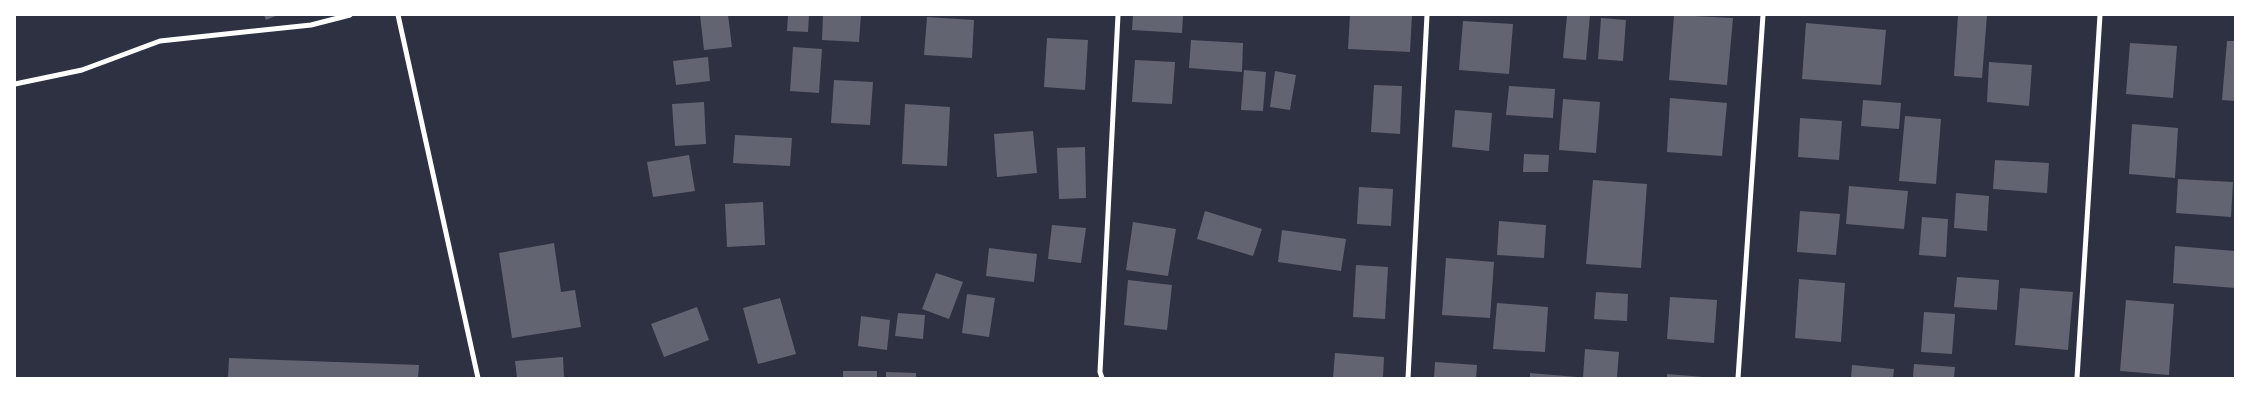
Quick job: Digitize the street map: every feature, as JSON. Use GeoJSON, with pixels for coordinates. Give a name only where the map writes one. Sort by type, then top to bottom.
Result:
{"type":"FeatureCollection","features":[{"type":"Feature","properties":{"kind":"street"},"geometry":{"type":"LineString","coordinates":[[15,84],[82,70],[160,41],[311,25],[350,15]]}},
{"type":"Feature","properties":{"kind":"street"},"geometry":{"type":"LineString","coordinates":[[398,15],[478,378]]}},
{"type":"Feature","properties":{"kind":"street"},"geometry":{"type":"LineString","coordinates":[[1102,378],[1100,372],[1118,15]]}},
{"type":"Feature","properties":{"kind":"street"},"geometry":{"type":"LineString","coordinates":[[1408,378],[1427,15]]}},
{"type":"Feature","properties":{"kind":"street"},"geometry":{"type":"LineString","coordinates":[[1738,378],[1763,15]]}},
{"type":"Feature","properties":{"kind":"street"},"geometry":{"type":"LineString","coordinates":[[2077,378],[2100,15]]}},
{"type":"Feature","properties":{"kind":"building"},"geometry":{"type":"Polygon","coordinates":[[[264,15],[278,15],[266,20],[264,15]]]}},
{"type":"Feature","properties":{"kind":"building"},"geometry":{"type":"Polygon","coordinates":[[[700,15],[728,15],[732,47],[704,50],[700,15]]]}},
{"type":"Feature","properties":{"kind":"building"},"geometry":{"type":"Polygon","coordinates":[[[788,15],[809,15],[808,32],[787,31],[788,15]]]}},
{"type":"Feature","properties":{"kind":"building"},"geometry":{"type":"Polygon","coordinates":[[[823,15],[861,15],[859,42],[822,40],[823,15]]]}},
{"type":"Feature","properties":{"kind":"building"},"geometry":{"type":"Polygon","coordinates":[[[1133,15],[1183,15],[1182,33],[1132,30],[1133,15]]]}},
{"type":"Feature","properties":{"kind":"building"},"geometry":{"type":"Polygon","coordinates":[[[1350,15],[1412,15],[1410,52],[1348,49],[1350,15]]]}},
{"type":"Feature","properties":{"kind":"building"},"geometry":{"type":"Polygon","coordinates":[[[1567,15],[1590,15],[1586,60],[1563,58],[1567,15]]]}},
{"type":"Feature","properties":{"kind":"building"},"geometry":{"type":"Polygon","coordinates":[[[1674,15],[1733,18],[1727,85],[1669,80],[1674,15]]]}},
{"type":"Feature","properties":{"kind":"building"},"geometry":{"type":"Polygon","coordinates":[[[1958,15],[1987,15],[1982,78],[1954,76],[1958,15]]]}},
{"type":"Feature","properties":{"kind":"building"},"geometry":{"type":"Polygon","coordinates":[[[927,17],[974,20],[972,58],[924,55],[927,17]]]}},
{"type":"Feature","properties":{"kind":"building"},"geometry":{"type":"Polygon","coordinates":[[[1601,18],[1626,20],[1623,61],[1598,59],[1601,18]]]}},
{"type":"Feature","properties":{"kind":"building"},"geometry":{"type":"Polygon","coordinates":[[[1463,21],[1513,24],[1509,74],[1459,70],[1463,21]]]}},
{"type":"Feature","properties":{"kind":"building"},"geometry":{"type":"Polygon","coordinates":[[[1806,23],[1886,30],[1881,85],[1802,79],[1806,23]]]}},
{"type":"Feature","properties":{"kind":"building"},"geometry":{"type":"Polygon","coordinates":[[[1047,38],[1088,40],[1085,90],[1044,87],[1047,38]]]}},
{"type":"Feature","properties":{"kind":"building"},"geometry":{"type":"Polygon","coordinates":[[[1191,40],[1243,43],[1242,72],[1189,68],[1191,40]]]}},
{"type":"Feature","properties":{"kind":"building"},"geometry":{"type":"Polygon","coordinates":[[[2227,41],[2235,41],[2235,101],[2222,100],[2227,41]]]}},
{"type":"Feature","properties":{"kind":"building"},"geometry":{"type":"Polygon","coordinates":[[[2130,43],[2177,46],[2173,98],[2126,94],[2130,43]]]}},
{"type":"Feature","properties":{"kind":"building"},"geometry":{"type":"Polygon","coordinates":[[[793,47],[822,49],[819,93],[790,91],[793,47]]]}},
{"type":"Feature","properties":{"kind":"building"},"geometry":{"type":"Polygon","coordinates":[[[708,57],[710,81],[676,85],[673,61],[708,57]]]}},
{"type":"Feature","properties":{"kind":"building"},"geometry":{"type":"Polygon","coordinates":[[[1135,60],[1175,62],[1172,104],[1132,102],[1135,60]]]}},
{"type":"Feature","properties":{"kind":"building"},"geometry":{"type":"Polygon","coordinates":[[[1989,62],[2032,65],[2029,106],[1987,102],[1989,62]]]}},
{"type":"Feature","properties":{"kind":"building"},"geometry":{"type":"Polygon","coordinates":[[[1244,70],[1266,72],[1263,111],[1241,110],[1244,70]]]}},
{"type":"Feature","properties":{"kind":"building"},"geometry":{"type":"Polygon","coordinates":[[[1275,71],[1296,75],[1290,110],[1270,107],[1275,71]]]}},
{"type":"Feature","properties":{"kind":"building"},"geometry":{"type":"Polygon","coordinates":[[[834,80],[873,82],[870,125],[831,123],[834,80]]]}},
{"type":"Feature","properties":{"kind":"building"},"geometry":{"type":"Polygon","coordinates":[[[1374,85],[1402,86],[1400,134],[1371,132],[1374,85]]]}},
{"type":"Feature","properties":{"kind":"building"},"geometry":{"type":"Polygon","coordinates":[[[1509,86],[1555,89],[1553,118],[1506,115],[1509,86]]]}},
{"type":"Feature","properties":{"kind":"building"},"geometry":{"type":"Polygon","coordinates":[[[1670,98],[1727,103],[1722,156],[1667,152],[1670,98]]]}},
{"type":"Feature","properties":{"kind":"building"},"geometry":{"type":"Polygon","coordinates":[[[1563,99],[1600,102],[1596,153],[1559,150],[1563,99]]]}},
{"type":"Feature","properties":{"kind":"building"},"geometry":{"type":"Polygon","coordinates":[[[1863,100],[1901,103],[1899,129],[1861,126],[1863,100]]]}},
{"type":"Feature","properties":{"kind":"building"},"geometry":{"type":"Polygon","coordinates":[[[704,102],[706,144],[675,146],[672,104],[704,102]]]}},
{"type":"Feature","properties":{"kind":"building"},"geometry":{"type":"Polygon","coordinates":[[[905,104],[950,107],[947,166],[902,164],[905,104]]]}},
{"type":"Feature","properties":{"kind":"building"},"geometry":{"type":"Polygon","coordinates":[[[1455,110],[1492,113],[1489,151],[1452,147],[1455,110]]]}},
{"type":"Feature","properties":{"kind":"building"},"geometry":{"type":"Polygon","coordinates":[[[1905,116],[1941,119],[1936,184],[1899,181],[1905,116]]]}},
{"type":"Feature","properties":{"kind":"building"},"geometry":{"type":"Polygon","coordinates":[[[1800,118],[1842,121],[1839,160],[1798,157],[1800,118]]]}},
{"type":"Feature","properties":{"kind":"building"},"geometry":{"type":"Polygon","coordinates":[[[2132,124],[2178,128],[2175,178],[2129,174],[2132,124]]]}},
{"type":"Feature","properties":{"kind":"building"},"geometry":{"type":"Polygon","coordinates":[[[1033,131],[1037,173],[997,177],[994,134],[1033,131]]]}},
{"type":"Feature","properties":{"kind":"building"},"geometry":{"type":"Polygon","coordinates":[[[735,135],[792,138],[790,166],[733,163],[735,135]]]}},
{"type":"Feature","properties":{"kind":"building"},"geometry":{"type":"Polygon","coordinates":[[[1085,147],[1086,198],[1059,199],[1057,148],[1085,147]]]}},
{"type":"Feature","properties":{"kind":"building"},"geometry":{"type":"Polygon","coordinates":[[[1524,154],[1549,155],[1548,172],[1523,172],[1524,154]]]}},
{"type":"Feature","properties":{"kind":"building"},"geometry":{"type":"Polygon","coordinates":[[[689,155],[695,191],[653,197],[647,162],[689,155]]]}},
{"type":"Feature","properties":{"kind":"building"},"geometry":{"type":"Polygon","coordinates":[[[1995,160],[2049,163],[2047,193],[1993,189],[1995,160]]]}},
{"type":"Feature","properties":{"kind":"building"},"geometry":{"type":"Polygon","coordinates":[[[2178,179],[2233,182],[2231,217],[2176,213],[2178,179]]]}},
{"type":"Feature","properties":{"kind":"building"},"geometry":{"type":"Polygon","coordinates":[[[1593,180],[1647,184],[1641,268],[1586,264],[1593,180]]]}},
{"type":"Feature","properties":{"kind":"building"},"geometry":{"type":"Polygon","coordinates":[[[1849,186],[1908,191],[1904,229],[1846,224],[1849,186]]]}},
{"type":"Feature","properties":{"kind":"building"},"geometry":{"type":"Polygon","coordinates":[[[1359,187],[1393,189],[1391,226],[1357,224],[1359,187]]]}},
{"type":"Feature","properties":{"kind":"building"},"geometry":{"type":"Polygon","coordinates":[[[1956,193],[1989,196],[1987,231],[1954,228],[1956,193]]]}},
{"type":"Feature","properties":{"kind":"building"},"geometry":{"type":"Polygon","coordinates":[[[763,202],[765,245],[727,247],[725,204],[763,202]]]}},
{"type":"Feature","properties":{"kind":"building"},"geometry":{"type":"Polygon","coordinates":[[[1205,211],[1262,229],[1253,256],[1197,239],[1205,211]]]}},
{"type":"Feature","properties":{"kind":"building"},"geometry":{"type":"Polygon","coordinates":[[[1800,211],[1840,214],[1836,255],[1797,252],[1800,211]]]}},
{"type":"Feature","properties":{"kind":"building"},"geometry":{"type":"Polygon","coordinates":[[[1922,217],[1948,219],[1946,257],[1919,255],[1922,217]]]}},
{"type":"Feature","properties":{"kind":"building"},"geometry":{"type":"Polygon","coordinates":[[[1499,221],[1546,225],[1544,258],[1497,255],[1499,221]]]}},
{"type":"Feature","properties":{"kind":"building"},"geometry":{"type":"Polygon","coordinates":[[[1133,222],[1176,229],[1168,276],[1126,270],[1133,222]]]}},
{"type":"Feature","properties":{"kind":"building"},"geometry":{"type":"Polygon","coordinates":[[[1052,225],[1086,228],[1081,263],[1048,259],[1052,225]]]}},
{"type":"Feature","properties":{"kind":"building"},"geometry":{"type":"Polygon","coordinates":[[[1282,230],[1346,239],[1341,271],[1278,262],[1282,230]]]}},
{"type":"Feature","properties":{"kind":"building"},"geometry":{"type":"Polygon","coordinates":[[[554,243],[561,292],[575,290],[581,327],[512,338],[499,253],[554,243]]]}},
{"type":"Feature","properties":{"kind":"building"},"geometry":{"type":"Polygon","coordinates":[[[2175,246],[2235,251],[2235,288],[2173,283],[2175,246]]]}},
{"type":"Feature","properties":{"kind":"building"},"geometry":{"type":"Polygon","coordinates":[[[989,248],[1037,254],[1034,282],[986,276],[989,248]]]}},
{"type":"Feature","properties":{"kind":"building"},"geometry":{"type":"Polygon","coordinates":[[[1446,258],[1494,262],[1490,318],[1442,315],[1446,258]]]}},
{"type":"Feature","properties":{"kind":"building"},"geometry":{"type":"Polygon","coordinates":[[[1356,265],[1388,267],[1385,319],[1353,317],[1356,265]]]}},
{"type":"Feature","properties":{"kind":"building"},"geometry":{"type":"Polygon","coordinates":[[[936,273],[963,282],[949,319],[922,309],[936,273]]]}},
{"type":"Feature","properties":{"kind":"building"},"geometry":{"type":"Polygon","coordinates":[[[1957,277],[1999,280],[1997,310],[1954,307],[1957,277]]]}},
{"type":"Feature","properties":{"kind":"building"},"geometry":{"type":"Polygon","coordinates":[[[1799,279],[1845,283],[1841,342],[1795,338],[1799,279]]]}},
{"type":"Feature","properties":{"kind":"building"},"geometry":{"type":"Polygon","coordinates":[[[1128,280],[1172,285],[1167,330],[1124,325],[1128,280]]]}},
{"type":"Feature","properties":{"kind":"building"},"geometry":{"type":"Polygon","coordinates":[[[2020,288],[2073,292],[2068,350],[2015,345],[2020,288]]]}},
{"type":"Feature","properties":{"kind":"building"},"geometry":{"type":"Polygon","coordinates":[[[1596,292],[1628,294],[1627,321],[1594,319],[1596,292]]]}},
{"type":"Feature","properties":{"kind":"building"},"geometry":{"type":"Polygon","coordinates":[[[967,294],[995,298],[989,337],[962,333],[967,294]]]}},
{"type":"Feature","properties":{"kind":"building"},"geometry":{"type":"Polygon","coordinates":[[[1670,297],[1717,300],[1714,343],[1667,339],[1670,297]]]}},
{"type":"Feature","properties":{"kind":"building"},"geometry":{"type":"Polygon","coordinates":[[[780,298],[796,354],[758,364],[743,308],[780,298]]]}},
{"type":"Feature","properties":{"kind":"building"},"geometry":{"type":"Polygon","coordinates":[[[2126,300],[2174,304],[2169,375],[2120,371],[2126,300]]]}},
{"type":"Feature","properties":{"kind":"building"},"geometry":{"type":"Polygon","coordinates":[[[1497,303],[1548,307],[1545,352],[1493,349],[1497,303]]]}},
{"type":"Feature","properties":{"kind":"building"},"geometry":{"type":"Polygon","coordinates":[[[697,307],[709,340],[664,357],[651,324],[697,307]]]}},
{"type":"Feature","properties":{"kind":"building"},"geometry":{"type":"Polygon","coordinates":[[[1924,312],[1955,314],[1952,354],[1921,352],[1924,312]]]}},
{"type":"Feature","properties":{"kind":"building"},"geometry":{"type":"Polygon","coordinates":[[[898,313],[925,315],[923,339],[895,336],[898,313]]]}},
{"type":"Feature","properties":{"kind":"building"},"geometry":{"type":"Polygon","coordinates":[[[861,316],[890,320],[887,350],[858,346],[861,316]]]}},
{"type":"Feature","properties":{"kind":"building"},"geometry":{"type":"Polygon","coordinates":[[[1585,349],[1619,352],[1617,378],[1583,378],[1585,349]]]}},
{"type":"Feature","properties":{"kind":"building"},"geometry":{"type":"Polygon","coordinates":[[[1335,353],[1384,357],[1383,378],[1333,378],[1335,353]]]}},
{"type":"Feature","properties":{"kind":"building"},"geometry":{"type":"Polygon","coordinates":[[[563,357],[564,378],[517,378],[515,361],[563,357]]]}},
{"type":"Feature","properties":{"kind":"building"},"geometry":{"type":"Polygon","coordinates":[[[229,358],[419,365],[418,378],[228,378],[229,358]]]}},
{"type":"Feature","properties":{"kind":"building"},"geometry":{"type":"Polygon","coordinates":[[[1435,362],[1477,365],[1476,378],[1434,378],[1435,362]]]}},
{"type":"Feature","properties":{"kind":"building"},"geometry":{"type":"Polygon","coordinates":[[[1914,364],[1955,367],[1954,378],[1913,378],[1914,364]]]}},
{"type":"Feature","properties":{"kind":"building"},"geometry":{"type":"Polygon","coordinates":[[[1852,365],[1894,369],[1893,378],[1851,378],[1852,365]]]}},
{"type":"Feature","properties":{"kind":"building"},"geometry":{"type":"Polygon","coordinates":[[[843,371],[877,371],[877,378],[843,378],[843,371]]]}},
{"type":"Feature","properties":{"kind":"building"},"geometry":{"type":"Polygon","coordinates":[[[886,372],[916,373],[916,378],[886,378],[886,372]]]}},
{"type":"Feature","properties":{"kind":"building"},"geometry":{"type":"Polygon","coordinates":[[[1530,373],[1577,377],[1577,378],[1530,378],[1530,373]]]}},
{"type":"Feature","properties":{"kind":"building"},"geometry":{"type":"Polygon","coordinates":[[[1667,374],[1703,377],[1703,378],[1667,378],[1667,374]]]}}]}
